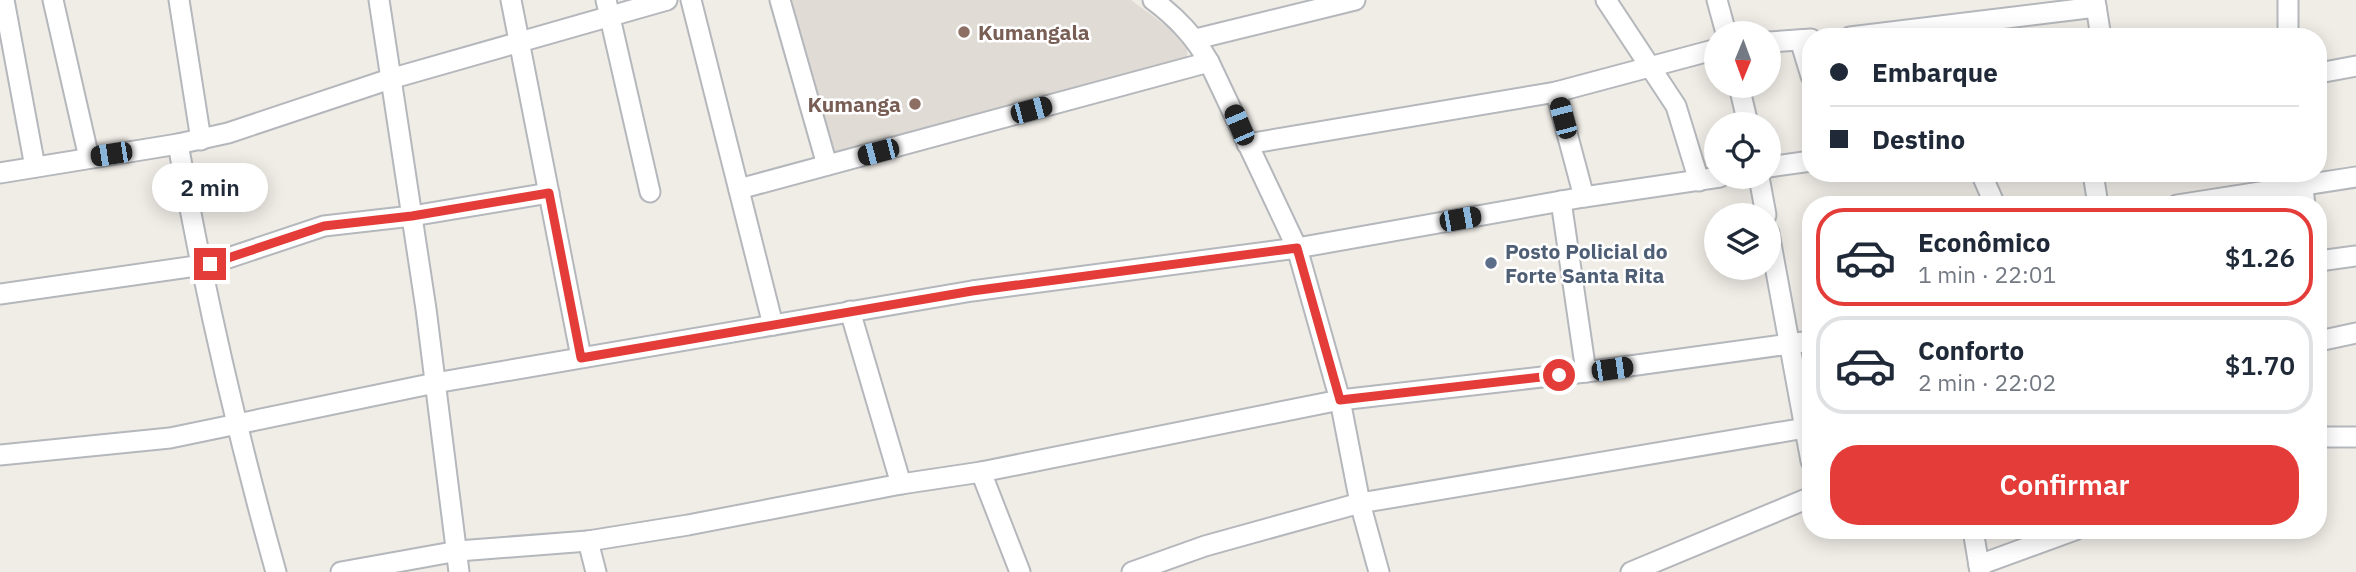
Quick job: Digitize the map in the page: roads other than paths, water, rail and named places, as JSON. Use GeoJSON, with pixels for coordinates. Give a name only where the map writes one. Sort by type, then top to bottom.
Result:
{"type":"FeatureCollection","features":[{"type":"Feature","properties":{"kind":"street"},"geometry":{"type":"LineString","coordinates":[[4,0],[35,167]]}},
{"type":"Feature","properties":{"kind":"street"},"geometry":{"type":"LineString","coordinates":[[53,0],[89,158]]}},
{"type":"Feature","properties":{"kind":"street"},"geometry":{"type":"LineString","coordinates":[[179,0],[201,140]]}},
{"type":"Feature","properties":{"kind":"street"},"geometry":{"type":"LineString","coordinates":[[379,0],[436,383],[459,572]]}},
{"type":"Feature","properties":{"kind":"street"},"geometry":{"type":"LineString","coordinates":[[511,0],[581,358]]}},
{"type":"Feature","properties":{"kind":"street"},"geometry":{"type":"LineString","coordinates":[[0,173],[201,140],[276,119],[390,79],[520,42],[608,8],[667,0]]}},
{"type":"Feature","properties":{"kind":"street"},"geometry":{"type":"LineString","coordinates":[[691,0],[773,325]]}},
{"type":"Feature","properties":{"kind":"street"},"geometry":{"type":"LineString","coordinates":[[780,0],[827,165]]}},
{"type":"Feature","properties":{"kind":"street"},"geometry":{"type":"LineString","coordinates":[[1153,0],[1171,8],[1196,39],[1297,248],[1340,400],[1360,503],[1379,572]]}},
{"type":"Feature","properties":{"kind":"street"},"geometry":{"type":"LineString","coordinates":[[1196,39],[1355,0]]}},
{"type":"Feature","properties":{"kind":"street"},"geometry":{"type":"LineString","coordinates":[[1606,0],[1676,106],[1699,181]]}},
{"type":"Feature","properties":{"kind":"street"},"geometry":{"type":"LineString","coordinates":[[1717,0],[1723,21]]}},
{"type":"Feature","properties":{"kind":"street"},"geometry":{"type":"LineString","coordinates":[[2288,0],[2288,28]]}},
{"type":"Feature","properties":{"kind":"street"},"geometry":{"type":"LineString","coordinates":[[1932,28],[2096,3],[2100,28]]}},
{"type":"Feature","properties":{"kind":"street"},"geometry":{"type":"LineString","coordinates":[[608,8],[650,192]]}},
{"type":"Feature","properties":{"kind":"street"},"geometry":{"type":"LineString","coordinates":[[1782,41],[1802,40]]}},
{"type":"Feature","properties":{"kind":"street"},"geometry":{"type":"LineString","coordinates":[[1247,144],[1556,92],[1704,52]]}},
{"type":"Feature","properties":{"kind":"street"},"geometry":{"type":"LineString","coordinates":[[739,189],[1209,62]]}},
{"type":"Feature","properties":{"kind":"street"},"geometry":{"type":"LineString","coordinates":[[2327,72],[2356,66]]}},
{"type":"Feature","properties":{"kind":"street"},"geometry":{"type":"LineString","coordinates":[[1556,92],[1584,197]]}},
{"type":"Feature","properties":{"kind":"street"},"geometry":{"type":"LineString","coordinates":[[178,144],[200,265],[235,424],[276,572]]}},
{"type":"Feature","properties":{"kind":"street"},"geometry":{"type":"LineString","coordinates":[[1781,165],[1802,162]]}},
{"type":"Feature","properties":{"kind":"street"},"geometry":{"type":"LineString","coordinates":[[2244,196],[2356,177]]}},
{"type":"Feature","properties":{"kind":"street"},"geometry":{"type":"LineString","coordinates":[[0,455],[170,438],[436,383],[972,291],[1297,248],[1584,197],[1704,180]]}},
{"type":"Feature","properties":{"kind":"street"},"geometry":{"type":"LineString","coordinates":[[0,294],[200,265],[238,256],[324,226],[412,216],[549,193]]}},
{"type":"Feature","properties":{"kind":"street"},"geometry":{"type":"LineString","coordinates":[[1561,201],[1586,372]]}},
{"type":"Feature","properties":{"kind":"street"},"geometry":{"type":"LineString","coordinates":[[2327,260],[2356,256]]}},
{"type":"Feature","properties":{"kind":"street"},"geometry":{"type":"LineString","coordinates":[[1777,280],[1802,404]]}},
{"type":"Feature","properties":{"kind":"street"},"geometry":{"type":"LineString","coordinates":[[850,312],[901,484]]}},
{"type":"Feature","properties":{"kind":"street"},"geometry":{"type":"LineString","coordinates":[[2327,339],[2356,333]]}},
{"type":"Feature","properties":{"kind":"street"},"geometry":{"type":"LineString","coordinates":[[341,572],[458,551],[588,541],[688,525],[901,484],[981,472],[1340,400],[1586,372],[1802,342]]}},
{"type":"Feature","properties":{"kind":"street"},"geometry":{"type":"LineString","coordinates":[[1132,572],[1205,547],[1360,503],[1802,428]]}},
{"type":"Feature","properties":{"kind":"street"},"geometry":{"type":"LineString","coordinates":[[2327,437],[2356,437]]}},
{"type":"Feature","properties":{"kind":"street"},"geometry":{"type":"LineString","coordinates":[[981,472],[1020,572]]}},
{"type":"Feature","properties":{"kind":"street"},"geometry":{"type":"LineString","coordinates":[[1631,572],[1802,502]]}},
{"type":"Feature","properties":{"kind":"street"},"geometry":{"type":"LineString","coordinates":[[1975,539],[1980,569],[2053,539]]}},
{"type":"Feature","properties":{"kind":"street"},"geometry":{"type":"LineString","coordinates":[[588,541],[596,572]]}},
{"type":"Feature","properties":{"kind":"place","name":"Kumangala"},"geometry":{"type":"Point","coordinates":[964,32]}},
{"type":"Feature","properties":{"kind":"place","name":"Kumanga"},"geometry":{"type":"Point","coordinates":[915,104]}},
{"type":"Feature","properties":{"kind":"place","name":"Posto Policial do Forte Santa Rita"},"geometry":{"type":"Point","coordinates":[1491,263]}}]}
